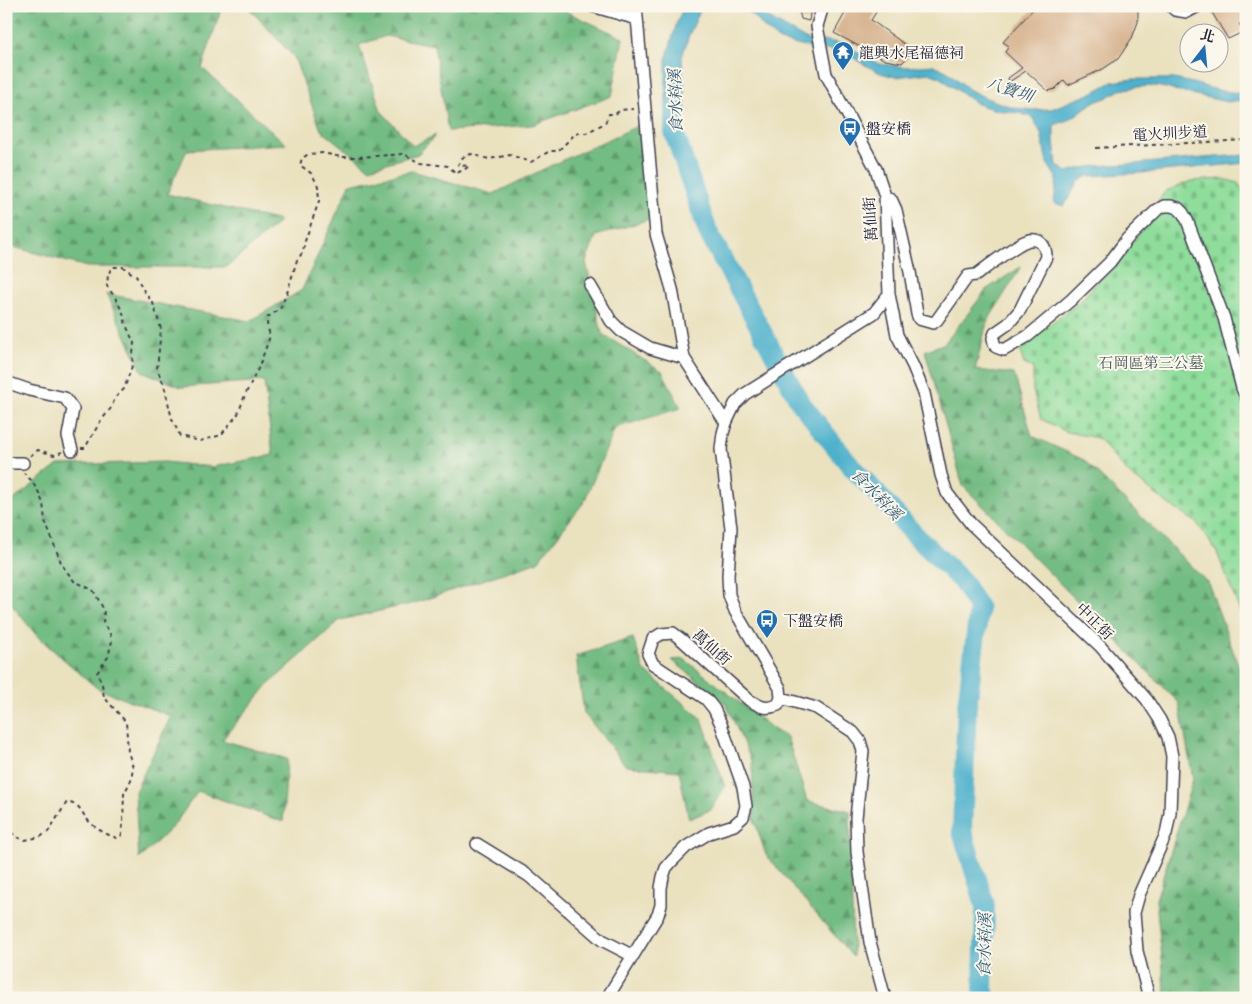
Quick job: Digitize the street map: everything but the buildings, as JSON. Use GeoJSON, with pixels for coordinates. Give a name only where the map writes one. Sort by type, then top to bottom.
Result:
{"type":"FeatureCollection","features":[{"type":"Feature","properties":{"kind":"street"},"geometry":{"type":"LineString","coordinates":[[592,6],[637,19]]}},
{"type":"Feature","properties":{"kind":"street"},"geometry":{"type":"LineString","coordinates":[[636,6],[656,234],[672,289],[684,358],[726,423]]}},
{"type":"Feature","properties":{"kind":"street","name":"萬仙街"},"geometry":{"type":"LineString","coordinates":[[823,6],[817,26],[826,74],[876,169],[885,196],[888,294]]}},
{"type":"Feature","properties":{"kind":"street"},"geometry":{"type":"LineString","coordinates":[[1171,6],[1175,10],[1187,12],[1198,6]]}},
{"type":"Feature","properties":{"kind":"street"},"geometry":{"type":"LineString","coordinates":[[885,196],[890,199],[896,210],[919,319],[933,323],[968,276],[976,274],[1024,242],[1035,240],[1044,245],[1046,257],[1020,310],[1008,324],[995,333],[993,338],[996,347],[1004,350],[1028,336],[1071,300],[1110,262],[1127,239],[1151,214],[1164,206],[1178,208],[1187,220],[1224,318],[1246,397]]}},
{"type":"Feature","properties":{"kind":"street"},"geometry":{"type":"LineString","coordinates":[[590,285],[611,321],[621,331],[650,348],[684,358]]}},
{"type":"Feature","properties":{"kind":"street"},"geometry":{"type":"LineString","coordinates":[[885,998],[870,942],[857,852],[856,818],[862,746],[853,732],[816,708],[781,698],[780,688],[735,611],[729,595],[728,576],[731,528],[721,449],[726,423],[735,404],[745,394],[874,313],[888,294]]}},
{"type":"Feature","properties":{"kind":"street","name":"中正街"},"geometry":{"type":"LineString","coordinates":[[888,294],[896,335],[913,366],[924,393],[941,475],[947,493],[971,524],[1100,646],[1147,700],[1168,737],[1172,756],[1170,813],[1166,834],[1139,895],[1134,913],[1137,950],[1149,998]]}},
{"type":"Feature","properties":{"kind":"street"},"geometry":{"type":"LineString","coordinates":[[6,382],[29,390],[65,398],[73,409],[68,436],[72,450]]}},
{"type":"Feature","properties":{"kind":"street"},"geometry":{"type":"LineString","coordinates":[[6,463],[23,462]]}},
{"type":"Feature","properties":{"kind":"street","name":"萬仙街"},"geometry":{"type":"LineString","coordinates":[[607,998],[658,915],[661,904],[662,878],[666,868],[686,847],[709,834],[734,825],[743,817],[746,806],[743,787],[721,724],[714,710],[706,699],[653,664],[648,654],[653,639],[662,634],[673,633],[749,700],[759,706],[770,708],[778,705],[781,698]]}},
{"type":"Feature","properties":{"kind":"street"},"geometry":{"type":"LineString","coordinates":[[478,844],[529,876],[602,940],[633,956]]}},
{"type":"Feature","properties":{"kind":"path"},"geometry":{"type":"LineString","coordinates":[[6,826],[16,837],[25,840],[40,838],[48,832],[67,802],[76,804],[88,820],[111,837],[117,838],[122,835],[124,794],[131,780],[133,767],[128,752],[126,722],[104,697],[102,684],[97,673],[108,657],[112,641],[103,623],[104,610],[93,590],[74,581],[62,565],[45,521],[43,503],[31,480],[21,470],[23,462],[38,450],[54,455],[85,448],[100,422],[111,408],[115,398],[124,389],[132,366],[134,343],[123,313],[107,286],[108,275],[112,267],[123,267],[136,276],[153,303],[161,329],[158,369],[172,419],[180,436],[200,441],[221,435],[238,414],[259,367],[270,336],[267,324],[268,317],[280,309],[297,260],[302,252],[319,201],[318,186],[312,174],[300,165],[302,158],[309,154],[322,153],[360,157],[404,154],[421,163],[448,166],[456,173],[469,166],[458,165],[462,158],[470,154],[489,159],[510,155],[531,162],[550,151],[558,152],[576,133],[586,132],[605,123],[609,114],[615,114],[621,110],[634,109],[646,120]]}},
{"type":"Feature","properties":{"kind":"path","name":"電火圳步道"},"geometry":{"type":"LineString","coordinates":[[1096,148],[1246,140]]}},
{"type":"Feature","properties":{"kind":"green space"},"geometry":{"type":"Polygon","coordinates":[[[6,6],[222,6],[202,68],[286,144],[187,150],[167,194],[280,221],[227,267],[87,267],[6,245],[6,6]]]}},
{"type":"Feature","properties":{"kind":"green space"},"geometry":{"type":"Polygon","coordinates":[[[247,6],[554,6],[623,38],[612,96],[532,125],[448,131],[434,45],[386,36],[359,45],[381,111],[413,146],[436,135],[418,154],[369,168],[321,130],[294,57],[247,6]]]}},
{"type":"Feature","properties":{"kind":"green space"},"geometry":{"type":"Polygon","coordinates":[[[642,124],[650,219],[596,236],[586,262],[602,334],[662,371],[681,408],[615,428],[584,502],[538,561],[415,603],[340,620],[268,685],[222,740],[287,759],[283,822],[198,791],[174,825],[139,859],[135,792],[171,716],[98,689],[38,637],[15,609],[6,595],[6,506],[58,465],[165,462],[212,467],[273,455],[264,381],[181,387],[142,371],[106,294],[250,321],[302,290],[350,184],[412,171],[493,194],[642,124]]]}},
{"type":"Feature","properties":{"kind":"green space","name":"石岡區第三公墓"},"geometry":{"type":"Polygon","coordinates":[[[1223,179],[1238,183],[1246,196],[1246,627],[1216,550],[1197,523],[1128,473],[1098,438],[1067,432],[1041,419],[1033,390],[1033,368],[1024,364],[1020,351],[1027,341],[1078,304],[1151,220],[1159,199],[1166,191],[1192,181],[1223,179]]]}},
{"type":"Feature","properties":{"kind":"green space"},"geometry":{"type":"Polygon","coordinates":[[[1021,267],[987,322],[975,370],[1014,374],[1032,436],[1084,460],[1208,583],[1246,686],[1246,998],[1166,998],[1156,900],[1193,779],[1179,703],[963,486],[925,351],[945,343],[987,289],[1021,267]]]}},
{"type":"Feature","properties":{"kind":"green space"},"geometry":{"type":"Polygon","coordinates":[[[633,638],[644,670],[702,719],[725,787],[710,810],[689,819],[679,771],[626,766],[584,713],[576,656],[633,638]]]}},
{"type":"Feature","properties":{"kind":"green space"},"geometry":{"type":"Polygon","coordinates":[[[684,659],[776,731],[787,737],[807,801],[850,811],[853,957],[766,855],[754,819],[752,762],[726,704],[672,660],[684,659]]]}},
{"type":"Feature","properties":{"kind":"water"},"geometry":{"type":"Polygon","coordinates":[[[684,6],[702,6],[689,35],[682,57],[686,115],[676,138],[670,136],[666,111],[666,60],[677,22],[684,6]]]}},
{"type":"Feature","properties":{"kind":"water","name":"八寶圳"},"geometry":{"type":"Polygon","coordinates":[[[741,6],[758,6],[765,16],[809,41],[828,41],[843,44],[879,64],[906,67],[934,65],[948,72],[970,90],[1014,108],[1051,109],[1092,93],[1112,82],[1133,79],[1174,79],[1217,90],[1246,94],[1246,100],[1227,102],[1156,86],[1120,90],[1092,103],[1069,120],[1054,125],[1054,141],[1057,165],[1067,172],[1100,166],[1246,155],[1246,163],[1087,176],[1078,182],[1064,206],[1054,203],[1057,179],[1047,163],[1041,133],[1032,117],[977,104],[939,77],[929,73],[896,77],[880,73],[847,54],[780,41],[741,6]]]}},
{"type":"Feature","properties":{"kind":"waterway","name":"食水嵙溪"},"geometry":{"type":"LineString","coordinates":[[674,111],[674,132],[708,232],[800,402],[850,465],[917,537],[963,582],[979,609],[967,706],[962,831],[985,905],[983,989],[986,998]]}},
{"type":"Feature","properties":{"kind":"place","name":"龍興水尾福德祠"},"geometry":{"type":"Point","coordinates":[843,71]}},
{"type":"Feature","properties":{"kind":"place","name":"盤安橋"},"geometry":{"type":"Point","coordinates":[850,147]}},
{"type":"Feature","properties":{"kind":"place","name":"下盤安橋"},"geometry":{"type":"Point","coordinates":[767,639]}}]}
